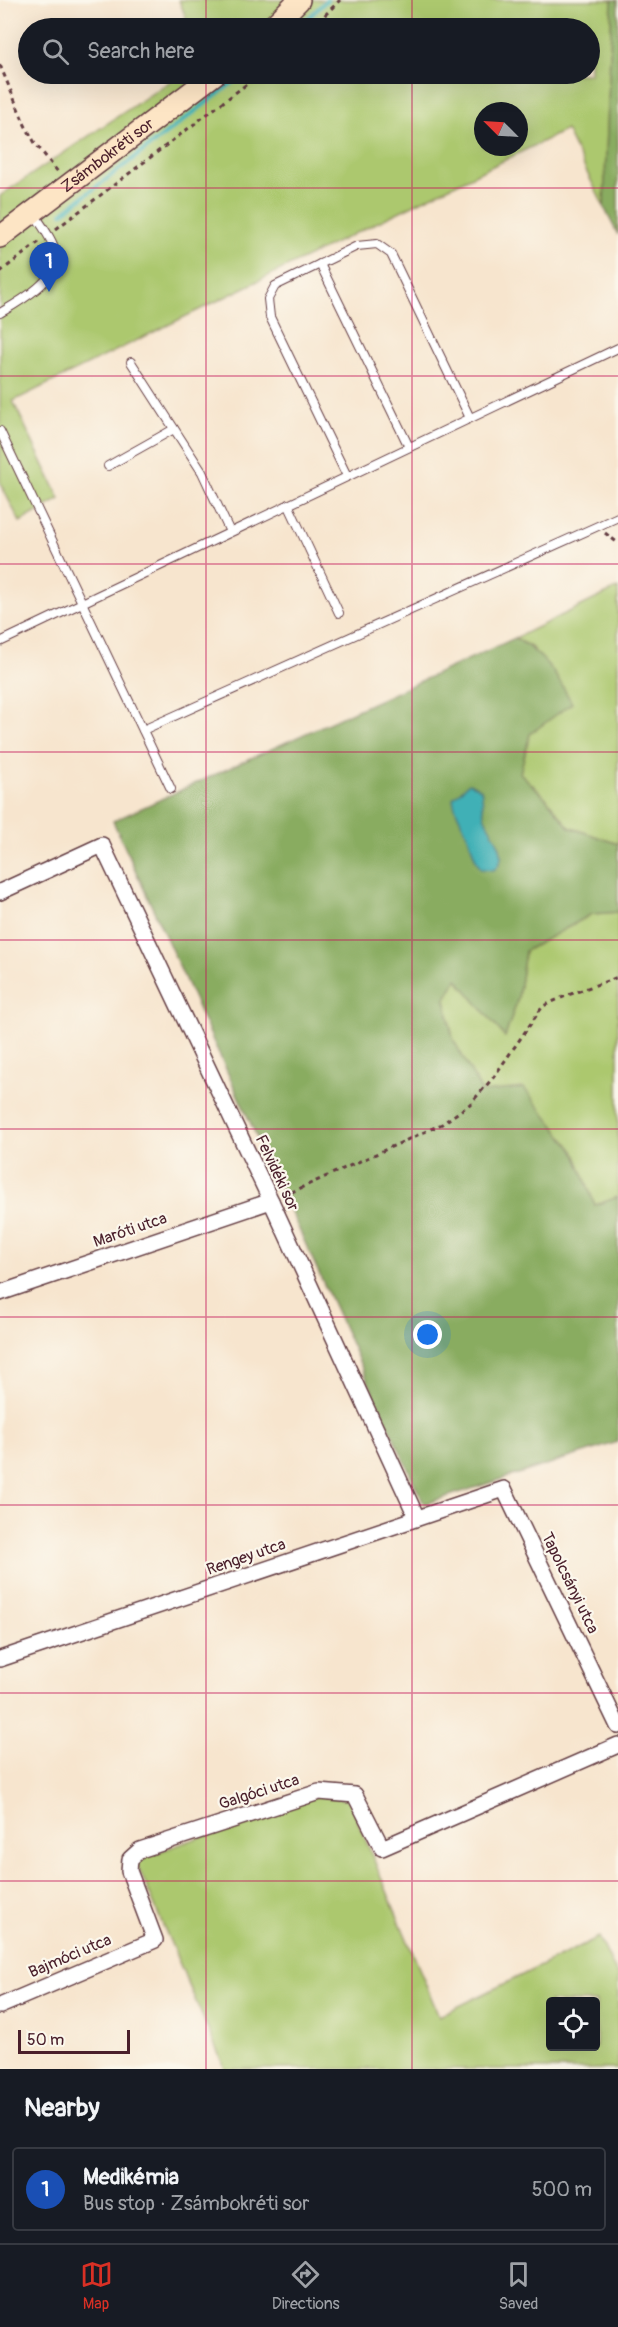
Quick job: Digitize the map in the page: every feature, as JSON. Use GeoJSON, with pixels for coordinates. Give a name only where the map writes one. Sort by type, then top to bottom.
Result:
{"type":"FeatureCollection","features":[{"type":"Feature","properties":{"kind":"street"},"geometry":{"type":"LineString","coordinates":[[281,18],[299,0]]}},
{"type":"Feature","properties":{"kind":"street","name":"Zsámbokréti sor"},"geometry":{"type":"LineString","coordinates":[[0,237],[202,84]]}},
{"type":"Feature","properties":{"kind":"street","name":"Felvidéki sor"},"geometry":{"type":"LineString","coordinates":[[0,892],[102,844],[271,1201],[417,1518]]}},
{"type":"Feature","properties":{"kind":"street","name":"Maróti utca"},"geometry":{"type":"LineString","coordinates":[[0,1293],[271,1201]]}},
{"type":"Feature","properties":{"kind":"street","name":"Rengey utca"},"geometry":{"type":"LineString","coordinates":[[0,1659],[504,1489]]}},
{"type":"Feature","properties":{"kind":"street","name":"Tapolcsányi utca"},"geometry":{"type":"LineString","coordinates":[[504,1489],[618,1726]]}},
{"type":"Feature","properties":{"kind":"street","name":"Galgóci utca"},"geometry":{"type":"LineString","coordinates":[[154,1940],[129,1871],[130,1859],[140,1850],[319,1792],[355,1795],[382,1848],[618,1745]]}},
{"type":"Feature","properties":{"kind":"street","name":"Bajmóci utca"},"geometry":{"type":"LineString","coordinates":[[0,2006],[154,1940]]}},
{"type":"Feature","properties":{"kind":"lane"},"geometry":{"type":"LineString","coordinates":[[0,313],[47,279],[56,261],[55,251],[48,236],[33,212]]}},
{"type":"Feature","properties":{"kind":"lane"},"geometry":{"type":"LineString","coordinates":[[347,476],[270,317],[268,300],[275,286],[357,246],[377,244],[391,254],[470,418]]}},
{"type":"Feature","properties":{"kind":"lane"},"geometry":{"type":"LineString","coordinates":[[320,264],[409,447]]}},
{"type":"Feature","properties":{"kind":"lane"},"geometry":{"type":"LineString","coordinates":[[0,642],[618,348]]}},
{"type":"Feature","properties":{"kind":"lane"},"geometry":{"type":"LineString","coordinates":[[131,362],[202,472],[230,532]]}},
{"type":"Feature","properties":{"kind":"lane"},"geometry":{"type":"LineString","coordinates":[[108,466],[174,429]]}},
{"type":"Feature","properties":{"kind":"lane"},"geometry":{"type":"LineString","coordinates":[[0,431],[171,789]]}},
{"type":"Feature","properties":{"kind":"lane"},"geometry":{"type":"LineString","coordinates":[[288,504],[339,613]]}},
{"type":"Feature","properties":{"kind":"lane"},"geometry":{"type":"LineString","coordinates":[[143,730],[618,517]]}},
{"type":"Feature","properties":{"kind":"path"},"geometry":{"type":"LineString","coordinates":[[324,18],[340,0]]}},
{"type":"Feature","properties":{"kind":"path"},"geometry":{"type":"LineString","coordinates":[[0,65],[25,125],[53,166]]}},
{"type":"Feature","properties":{"kind":"path"},"geometry":{"type":"LineString","coordinates":[[0,272],[247,84]]}},
{"type":"Feature","properties":{"kind":"path"},"geometry":{"type":"LineString","coordinates":[[271,1201],[442,1124],[470,1104],[493,1078],[543,1006],[568,994],[618,977]]}},
{"type":"Feature","properties":{"kind":"green space"},"geometry":{"type":"Polygon","coordinates":[[[179,0],[612,0],[604,207],[566,130],[528,149],[528,102],[474,102],[474,156],[513,156],[13,401],[60,499],[20,522],[0,483],[0,196],[166,84],[600,84],[600,18],[186,18],[179,0]]]}},
{"type":"Feature","properties":{"kind":"green space"},"geometry":{"type":"Polygon","coordinates":[[[612,0],[618,0],[618,235],[604,207],[612,0]]]}},
{"type":"Feature","properties":{"kind":"green space"},"geometry":{"type":"Polygon","coordinates":[[[618,588],[618,844],[569,827],[546,798],[520,773],[529,734],[534,649],[515,638],[618,588]]]}},
{"type":"Feature","properties":{"kind":"green space"},"geometry":{"type":"Polygon","coordinates":[[[515,638],[542,658],[561,683],[572,703],[530,734],[520,773],[546,798],[569,827],[618,844],[618,912],[592,914],[525,951],[518,998],[505,1037],[457,979],[445,1000],[453,1039],[482,1092],[524,1088],[574,1151],[595,1205],[618,1197],[618,1442],[424,1504],[113,821],[515,638]]]}},
{"type":"Feature","properties":{"kind":"green space"},"geometry":{"type":"Polygon","coordinates":[[[618,912],[618,1197],[595,1206],[574,1151],[482,1093],[453,1039],[445,1000],[457,979],[505,1036],[518,998],[525,951],[592,914],[618,912]]]}},
{"type":"Feature","properties":{"kind":"green space"},"geometry":{"type":"Polygon","coordinates":[[[317,1796],[349,1800],[439,2016],[599,1937],[618,1977],[618,2069],[225,2069],[135,1860],[317,1796]]]}},
{"type":"Feature","properties":{"kind":"water"},"geometry":{"type":"Polygon","coordinates":[[[469,783],[481,789],[485,818],[501,851],[499,864],[494,870],[481,869],[478,865],[455,807],[453,798],[469,783]]]}},
{"type":"Feature","properties":{"kind":"waterway"},"geometry":{"type":"LineString","coordinates":[[308,18],[327,0]]}},
{"type":"Feature","properties":{"kind":"waterway"},"geometry":{"type":"LineString","coordinates":[[62,213],[231,84]]}},
{"type":"Feature","properties":{"kind":"place","name":"Medikémia"},"geometry":{"type":"Point","coordinates":[49,292]}}]}
